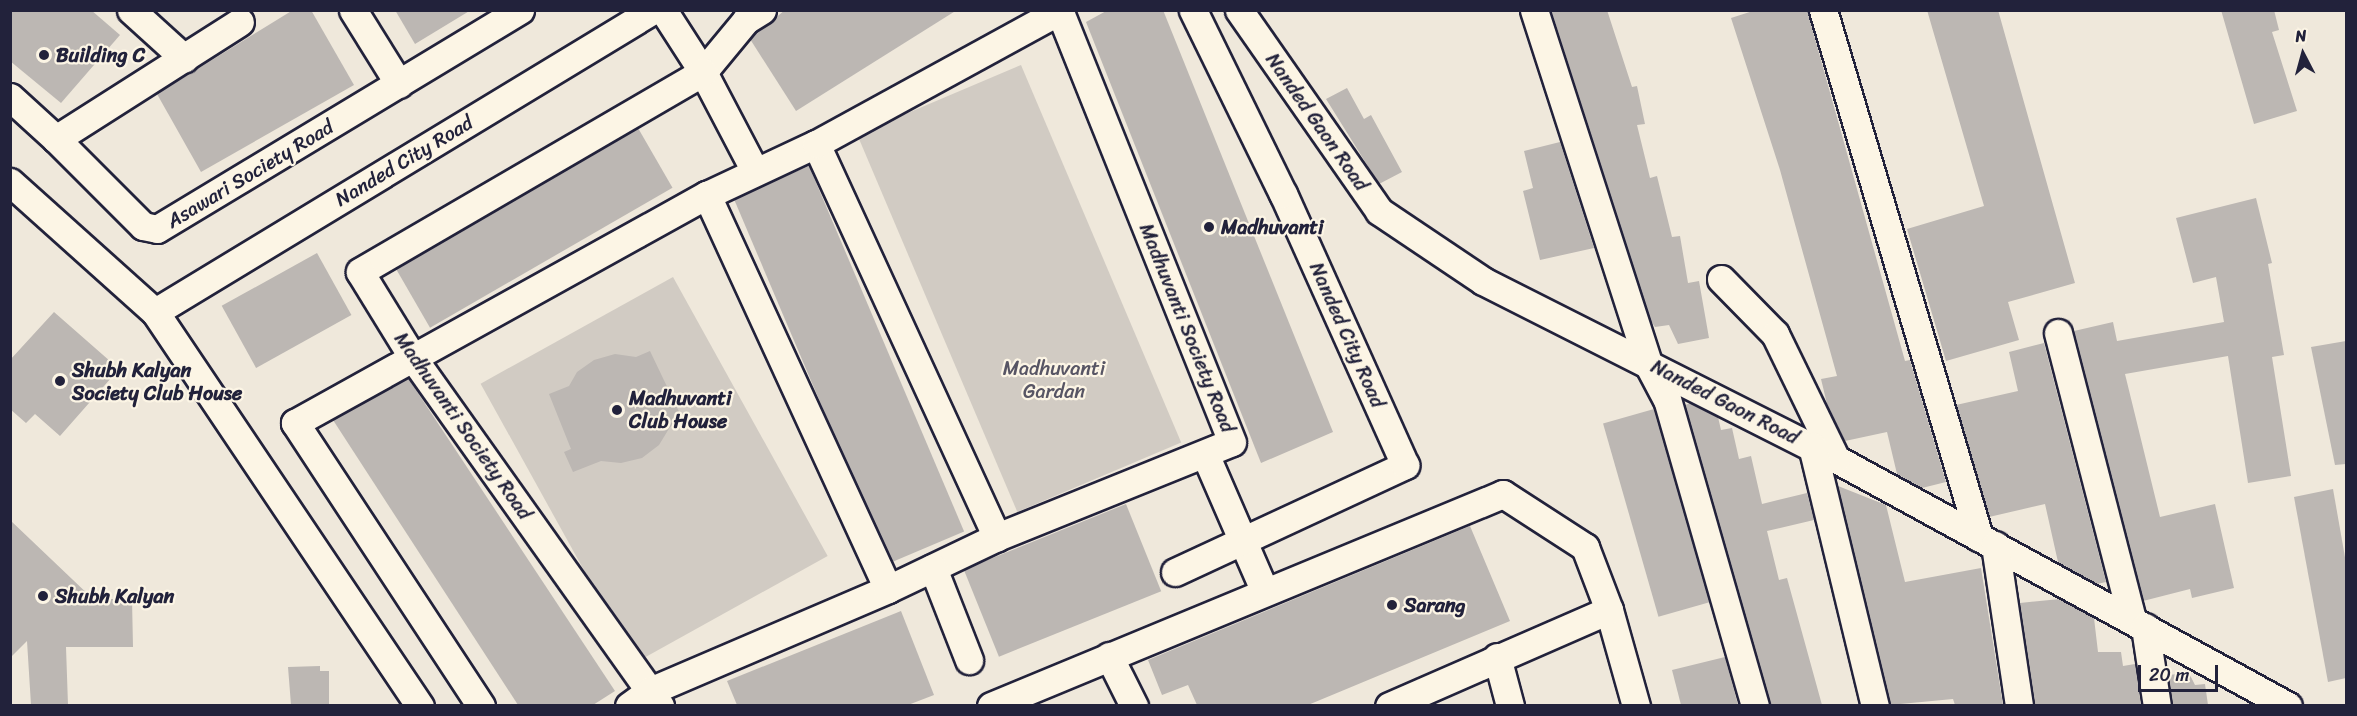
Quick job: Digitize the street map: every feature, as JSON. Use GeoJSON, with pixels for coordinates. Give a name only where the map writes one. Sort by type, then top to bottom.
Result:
{"type":"FeatureCollection","features":[{"type":"Feature","properties":{"kind":"street"},"geometry":{"type":"LineString","coordinates":[[131,10],[184,58]]}},
{"type":"Feature","properties":{"kind":"street"},"geometry":{"type":"LineString","coordinates":[[353,10],[399,84]]}},
{"type":"Feature","properties":{"kind":"street","name":"Asawari Society Road"},"geometry":{"type":"LineString","coordinates":[[10,98],[143,226],[157,229],[520,10]]}},
{"type":"Feature","properties":{"kind":"street","name":"Nanded City Road"},"geometry":{"type":"LineString","coordinates":[[155,312],[653,10]]}},
{"type":"Feature","properties":{"kind":"street"},"geometry":{"type":"LineString","coordinates":[[663,10],[702,72],[755,171]]}},
{"type":"Feature","properties":{"kind":"street"},"geometry":{"type":"LineString","coordinates":[[702,72],[746,21],[762,10]]}},
{"type":"Feature","properties":{"kind":"street","name":"Nanded City Road"},"geometry":{"type":"LineString","coordinates":[[1193,10],[1283,194],[1405,465],[1245,543]]}},
{"type":"Feature","properties":{"kind":"street","name":"Nanded Gaon Road"},"geometry":{"type":"LineString","coordinates":[[1239,10],[1379,211],[1484,281],[1812,446],[2288,705]]}},
{"type":"Feature","properties":{"kind":"street"},"geometry":{"type":"LineString","coordinates":[[1533,10],[1648,364],[1667,399],[1755,705]]}},
{"type":"Feature","properties":{"kind":"street"},"geometry":{"type":"LineString","coordinates":[[1823,10],[1987,541],[2019,705]]}},
{"type":"Feature","properties":{"kind":"street"},"geometry":{"type":"LineString","coordinates":[[481,705],[295,423],[707,195],[816,144],[1061,11]]}},
{"type":"Feature","properties":{"kind":"street","name":"Madhuvanti Society Road"},"geometry":{"type":"LineString","coordinates":[[702,72],[360,272],[412,358],[646,701],[997,537],[1232,442],[1061,11]]}},
{"type":"Feature","properties":{"kind":"street"},"geometry":{"type":"LineString","coordinates":[[56,140],[184,58],[242,14]]}},
{"type":"Feature","properties":{"kind":"street"},"geometry":{"type":"LineString","coordinates":[[816,144],[997,537]]}},
{"type":"Feature","properties":{"kind":"street"},"geometry":{"type":"LineString","coordinates":[[10,182],[155,312],[420,705]]}},
{"type":"Feature","properties":{"kind":"street"},"geometry":{"type":"LineString","coordinates":[[707,195],[888,589]]}},
{"type":"Feature","properties":{"kind":"street"},"geometry":{"type":"LineString","coordinates":[[1721,279],[1775,334],[1836,459]]}},
{"type":"Feature","properties":{"kind":"street"},"geometry":{"type":"LineString","coordinates":[[2058,333],[2138,623],[2157,705]]}},
{"type":"Feature","properties":{"kind":"street"},"geometry":{"type":"LineString","coordinates":[[1812,446],[1875,705]]}},
{"type":"Feature","properties":{"kind":"street"},"geometry":{"type":"LineString","coordinates":[[1205,454],[1265,592]]}},
{"type":"Feature","properties":{"kind":"street"},"geometry":{"type":"LineString","coordinates":[[991,705],[1503,494],[1585,547],[1609,610],[1636,705]]}},
{"type":"Feature","properties":{"kind":"street"},"geometry":{"type":"LineString","coordinates":[[1175,572],[1245,543]]}},
{"type":"Feature","properties":{"kind":"street"},"geometry":{"type":"LineString","coordinates":[[933,568],[969,660]]}},
{"type":"Feature","properties":{"kind":"street"},"geometry":{"type":"LineString","coordinates":[[1389,705],[1609,610]]}},
{"type":"Feature","properties":{"kind":"street"},"geometry":{"type":"LineString","coordinates":[[1109,656],[1134,705]]}},
{"type":"Feature","properties":{"kind":"street"},"geometry":{"type":"LineString","coordinates":[[1497,657],[1510,705]]}},
{"type":"Feature","properties":{"kind":"green space","name":"Madhuvanti Gardan"},"geometry":{"type":"Polygon","coordinates":[[[1021,65],[1181,442],[1017,512],[857,135],[1021,65]]]}},
{"type":"Feature","properties":{"kind":"green space"},"geometry":{"type":"Polygon","coordinates":[[[673,277],[828,556],[635,663],[481,384],[673,277]]]}},
{"type":"Feature","properties":{"kind":"building","name":"Building C"},"geometry":{"type":"Polygon","coordinates":[[[10,10],[91,10],[120,35],[61,103],[10,61],[10,10]]]}},
{"type":"Feature","properties":{"kind":"building"},"geometry":{"type":"Polygon","coordinates":[[[293,10],[311,10],[354,85],[201,172],[157,94],[293,10]]]}},
{"type":"Feature","properties":{"kind":"building"},"geometry":{"type":"Polygon","coordinates":[[[395,10],[471,10],[415,44],[395,10]]]}},
{"type":"Feature","properties":{"kind":"building"},"geometry":{"type":"Polygon","coordinates":[[[785,10],[957,10],[796,111],[750,39],[785,10]]]}},
{"type":"Feature","properties":{"kind":"building","name":"Madhuvanti"},"geometry":{"type":"Polygon","coordinates":[[[1108,10],[1163,10],[1333,432],[1261,463],[1086,22],[1108,10]]]}},
{"type":"Feature","properties":{"kind":"building"},"geometry":{"type":"Polygon","coordinates":[[[1551,10],[1607,10],[1632,87],[1637,86],[1645,124],[1637,125],[1650,178],[1657,176],[1672,237],[1680,236],[1688,283],[1699,281],[1709,338],[1678,344],[1669,325],[1655,327],[1651,321],[1551,10]]]}},
{"type":"Feature","properties":{"kind":"building"},"geometry":{"type":"Polygon","coordinates":[[[1756,10],[1807,10],[1905,361],[1910,360],[1946,482],[1922,488],[1897,474],[1887,432],[1845,441],[1827,404],[1821,379],[1837,376],[1780,170],[1731,18],[1756,10]]]}},
{"type":"Feature","properties":{"kind":"building"},"geometry":{"type":"Polygon","coordinates":[[[1927,10],[1998,10],[2075,283],[2008,302],[2019,340],[1946,361],[1907,229],[1984,206],[1927,10]]]}},
{"type":"Feature","properties":{"kind":"building"},"geometry":{"type":"Polygon","coordinates":[[[2221,10],[2274,10],[2279,30],[2272,32],[2297,111],[2254,124],[2221,10]]]}},
{"type":"Feature","properties":{"kind":"building"},"geometry":{"type":"Polygon","coordinates":[[[1347,88],[1364,119],[1371,115],[1402,172],[1379,184],[1326,99],[1347,88]]]}},
{"type":"Feature","properties":{"kind":"building"},"geometry":{"type":"Polygon","coordinates":[[[638,128],[672,188],[430,328],[396,268],[638,128]]]}},
{"type":"Feature","properties":{"kind":"building"},"geometry":{"type":"Polygon","coordinates":[[[1560,142],[1594,248],[1540,260],[1523,191],[1533,188],[1524,151],[1560,142]]]}},
{"type":"Feature","properties":{"kind":"building"},"geometry":{"type":"Polygon","coordinates":[[[809,166],[964,531],[889,563],[734,198],[809,166]]]}},
{"type":"Feature","properties":{"kind":"building"},"geometry":{"type":"Polygon","coordinates":[[[2256,198],[2272,263],[2268,264],[2284,355],[2272,357],[2291,476],[2248,483],[2228,356],[2125,374],[2160,517],[2215,504],[2234,588],[2192,598],[2190,589],[2143,601],[2074,331],[2113,322],[2117,341],[2224,322],[2216,277],[2193,283],[2176,218],[2256,198]]]}},
{"type":"Feature","properties":{"kind":"building"},"geometry":{"type":"Polygon","coordinates":[[[317,253],[351,315],[256,368],[222,306],[317,253]]]}},
{"type":"Feature","properties":{"kind":"building","name":"Shubh Kalyan Society Club House"},"geometry":{"type":"Polygon","coordinates":[[[54,312],[119,369],[60,436],[35,414],[26,423],[10,409],[10,360],[54,312]]]}},
{"type":"Feature","properties":{"kind":"building"},"geometry":{"type":"Polygon","coordinates":[[[2346,341],[2346,464],[2335,465],[2311,347],[2346,341]]]}},
{"type":"Feature","properties":{"kind":"building"},"geometry":{"type":"Polygon","coordinates":[[[2044,343],[2106,582],[2097,584],[2058,562],[2045,504],[1989,517],[1956,405],[2018,391],[2009,352],[2044,343]]]}},
{"type":"Feature","properties":{"kind":"building","name":"Madhuvanti Club House"},"geometry":{"type":"Polygon","coordinates":[[[650,351],[683,420],[670,427],[659,445],[642,458],[621,463],[601,461],[573,472],[564,452],[571,449],[549,394],[569,386],[577,372],[594,360],[615,354],[636,357],[650,351]]]}},
{"type":"Feature","properties":{"kind":"building"},"geometry":{"type":"Polygon","coordinates":[[[408,378],[615,691],[593,705],[518,705],[333,420],[408,378]]]}},
{"type":"Feature","properties":{"kind":"building"},"geometry":{"type":"Polygon","coordinates":[[[1691,403],[1718,417],[1721,430],[1732,428],[1739,459],[1751,456],[1762,504],[1807,493],[1814,520],[1767,531],[1779,580],[1787,578],[1822,705],[1770,705],[1685,405],[1691,403]]]}},
{"type":"Feature","properties":{"kind":"building"},"geometry":{"type":"Polygon","coordinates":[[[1654,409],[1709,602],[1658,617],[1603,424],[1654,409]]]}},
{"type":"Feature","properties":{"kind":"building"},"geometry":{"type":"Polygon","coordinates":[[[1838,486],[1886,505],[1905,582],[1981,568],[2003,705],[1955,705],[1953,699],[1890,705],[1838,486]]]}},
{"type":"Feature","properties":{"kind":"building"},"geometry":{"type":"Polygon","coordinates":[[[2333,489],[2346,563],[2346,678],[2328,682],[2294,497],[2333,489]]]}},
{"type":"Feature","properties":{"kind":"building"},"geometry":{"type":"Polygon","coordinates":[[[1126,504],[1161,591],[999,657],[964,570],[1126,504]]]}},
{"type":"Feature","properties":{"kind":"building","name":"Shubh Kalyan"},"geometry":{"type":"Polygon","coordinates":[[[10,520],[93,599],[132,599],[133,647],[66,647],[68,705],[31,705],[27,641],[10,658],[10,520]]]}},
{"type":"Feature","properties":{"kind":"building","name":"Sarang"},"geometry":{"type":"Polygon","coordinates":[[[1470,526],[1510,621],[1308,705],[1197,705],[1188,685],[1162,695],[1148,660],[1470,526]]]}},
{"type":"Feature","properties":{"kind":"building"},"geometry":{"type":"Polygon","coordinates":[[[2060,599],[2094,618],[2098,652],[2121,652],[2123,666],[2135,664],[2141,705],[2034,705],[2020,603],[2060,599]]]}},
{"type":"Feature","properties":{"kind":"building"},"geometry":{"type":"Polygon","coordinates":[[[901,611],[934,695],[908,705],[737,705],[727,681],[901,611]]]}},
{"type":"Feature","properties":{"kind":"building"},"geometry":{"type":"Polygon","coordinates":[[[1725,657],[1738,705],[1681,705],[1672,670],[1725,657]]]}},
{"type":"Feature","properties":{"kind":"building"},"geometry":{"type":"Polygon","coordinates":[[[320,666],[320,671],[329,671],[329,705],[291,705],[288,667],[320,666]]]}},
{"type":"Feature","properties":{"kind":"building"},"geometry":{"type":"Polygon","coordinates":[[[2189,673],[2195,685],[2205,684],[2208,705],[2172,705],[2168,675],[2189,673]]]}},
{"type":"Feature","properties":{"kind":"place","name":"Building C"},"geometry":{"type":"Point","coordinates":[44,55]}},
{"type":"Feature","properties":{"kind":"place","name":"Madhuvanti"},"geometry":{"type":"Point","coordinates":[1209,227]}},
{"type":"Feature","properties":{"kind":"place","name":"Shubh Kalyan Society Club House"},"geometry":{"type":"Point","coordinates":[60,381]}},
{"type":"Feature","properties":{"kind":"place","name":"Madhuvanti Club House"},"geometry":{"type":"Point","coordinates":[617,410]}},
{"type":"Feature","properties":{"kind":"place","name":"Shubh Kalyan"},"geometry":{"type":"Point","coordinates":[43,596]}},
{"type":"Feature","properties":{"kind":"place","name":"Sarang"},"geometry":{"type":"Point","coordinates":[1392,605]}}]}
